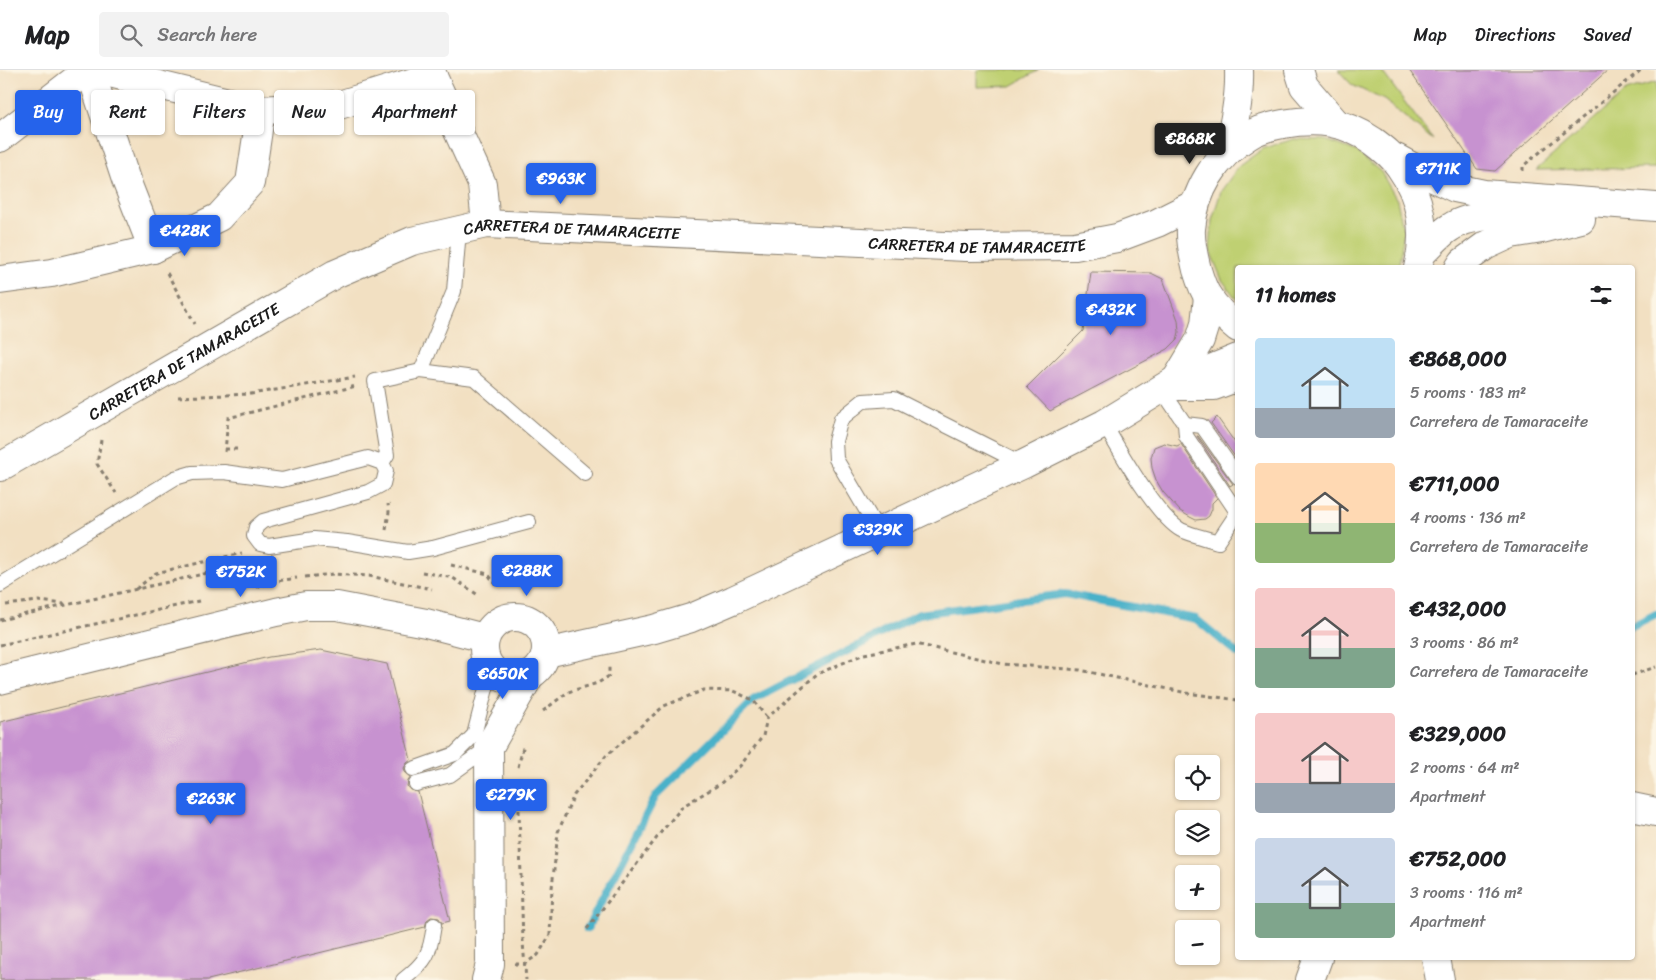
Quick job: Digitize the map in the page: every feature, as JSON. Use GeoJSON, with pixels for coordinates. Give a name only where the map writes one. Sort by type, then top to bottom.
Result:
{"type":"FeatureCollection","features":[{"type":"Feature","properties":{"kind":"main road"},"geometry":{"type":"LineString","coordinates":[[0,138],[89,70],[126,180],[153,249]]}},
{"type":"Feature","properties":{"kind":"main road"},"geometry":{"type":"LineString","coordinates":[[97,70],[179,90]]}},
{"type":"Feature","properties":{"kind":"main road"},"geometry":{"type":"LineString","coordinates":[[1227,152],[1234,126],[1240,70]]}},
{"type":"Feature","properties":{"kind":"main road"},"geometry":{"type":"LineString","coordinates":[[1299,70],[1304,86],[1335,122]]}},
{"type":"Feature","properties":{"kind":"main road"},"geometry":{"type":"LineString","coordinates":[[264,110],[339,105],[432,73],[482,184],[486,224]]}},
{"type":"Feature","properties":{"kind":"main road"},"geometry":{"type":"LineString","coordinates":[[1235,326],[1220,313],[1208,297],[1200,279],[1193,256],[1191,231],[1195,204],[1206,178],[1227,152],[1248,135],[1272,126],[1304,120],[1335,122],[1359,132],[1392,155],[1425,174],[1455,188],[1484,194],[1656,207]]}},
{"type":"Feature","properties":{"kind":"main road"},"geometry":{"type":"LineString","coordinates":[[0,280],[52,273],[153,249],[219,217],[250,183],[257,135]]}},
{"type":"Feature","properties":{"kind":"main road"},"geometry":{"type":"LineString","coordinates":[[1392,155],[1408,178],[1417,198],[1422,223],[1420,260]]}},
{"type":"Feature","properties":{"kind":"main road","name":"CARRETERA DE TAMARACEITE"},"geometry":{"type":"LineString","coordinates":[[0,467],[335,274],[412,241],[486,224],[966,247],[1075,246],[1117,238],[1157,223],[1195,204]]}},
{"type":"Feature","properties":{"kind":"main road"},"geometry":{"type":"LineString","coordinates":[[1420,260],[1451,227],[1467,219],[1492,216],[1656,218]]}},
{"type":"Feature","properties":{"kind":"main road"},"geometry":{"type":"LineString","coordinates":[[1460,265],[1486,246],[1511,234],[1542,229],[1581,218]]}},
{"type":"Feature","properties":{"kind":"main road"},"geometry":{"type":"LineString","coordinates":[[1169,386],[1200,340],[1205,324],[1208,297]]}},
{"type":"Feature","properties":{"kind":"main road"},"geometry":{"type":"LineString","coordinates":[[546,653],[691,618],[1024,464],[1104,424],[1169,386],[1235,359]]}},
{"type":"Feature","properties":{"kind":"main road"},"geometry":{"type":"LineString","coordinates":[[1169,386],[1214,386],[1235,378]]}},
{"type":"Feature","properties":{"kind":"main road"},"geometry":{"type":"LineString","coordinates":[[0,680],[306,606],[346,607],[426,623],[484,638]]}},
{"type":"Feature","properties":{"kind":"main road"},"geometry":{"type":"LineString","coordinates":[[488,972],[489,746],[529,677],[537,671],[543,662],[546,653],[546,642],[542,632],[527,619],[516,616],[497,622],[489,629],[484,638],[485,660],[490,669],[499,676],[508,679],[529,677]]}},
{"type":"Feature","properties":{"kind":"main road"},"geometry":{"type":"LineString","coordinates":[[1635,808],[1656,812]]}},
{"type":"Feature","properties":{"kind":"main road"},"geometry":{"type":"LineString","coordinates":[[1310,980],[1317,960]]}},
{"type":"Feature","properties":{"kind":"main road"},"geometry":{"type":"LineString","coordinates":[[1436,960],[1440,980]]}},
{"type":"Feature","properties":{"kind":"lane"},"geometry":{"type":"LineString","coordinates":[[421,370],[454,291],[459,230]]}},
{"type":"Feature","properties":{"kind":"lane"},"geometry":{"type":"LineString","coordinates":[[382,463],[387,455],[375,381],[421,370],[474,378],[585,474]]}},
{"type":"Feature","properties":{"kind":"lane"},"geometry":{"type":"LineString","coordinates":[[1169,386],[1185,424],[1186,436],[1235,509]]}},
{"type":"Feature","properties":{"kind":"lane"},"geometry":{"type":"LineString","coordinates":[[879,532],[836,459],[835,441],[841,419],[863,401],[894,399],[1024,464]]}},
{"type":"Feature","properties":{"kind":"lane"},"geometry":{"type":"LineString","coordinates":[[1104,424],[1151,498],[1166,517],[1181,530],[1218,542],[1235,515]]}},
{"type":"Feature","properties":{"kind":"lane"},"geometry":{"type":"LineString","coordinates":[[1185,424],[1202,426],[1235,473]]}},
{"type":"Feature","properties":{"kind":"lane"},"geometry":{"type":"LineString","coordinates":[[0,585],[175,478],[192,473],[224,472],[282,480],[368,458],[382,463],[386,471],[383,484],[368,492],[263,521],[256,527],[254,536],[260,544],[269,546],[314,539],[347,542],[408,552],[433,548],[529,522]]}},
{"type":"Feature","properties":{"kind":"lane"},"geometry":{"type":"LineString","coordinates":[[413,769],[455,754],[474,735],[490,669]]}},
{"type":"Feature","properties":{"kind":"lane"},"geometry":{"type":"LineString","coordinates":[[416,784],[450,775],[489,746]]}},
{"type":"Feature","properties":{"kind":"lane"},"geometry":{"type":"LineString","coordinates":[[403,980],[418,968],[431,948],[434,925]]}},
{"type":"Feature","properties":{"kind":"path"},"geometry":{"type":"LineString","coordinates":[[1521,197],[1523,166],[1641,70]]}},
{"type":"Feature","properties":{"kind":"path"},"geometry":{"type":"LineString","coordinates":[[153,249],[208,346]]}},
{"type":"Feature","properties":{"kind":"path"},"geometry":{"type":"LineString","coordinates":[[178,397],[251,394],[344,380],[372,373],[375,381],[228,418],[224,472]]}},
{"type":"Feature","properties":{"kind":"path"},"geometry":{"type":"LineString","coordinates":[[103,432],[97,464],[118,496]]}},
{"type":"Feature","properties":{"kind":"path"},"geometry":{"type":"LineString","coordinates":[[226,448],[240,449]]}},
{"type":"Feature","properties":{"kind":"path"},"geometry":{"type":"LineString","coordinates":[[385,537],[389,512]]}},
{"type":"Feature","properties":{"kind":"path"},"geometry":{"type":"LineString","coordinates":[[136,589],[156,573],[255,550],[260,544]]}},
{"type":"Feature","properties":{"kind":"path"},"geometry":{"type":"LineString","coordinates":[[0,620],[261,561]]}},
{"type":"Feature","properties":{"kind":"path"},"geometry":{"type":"LineString","coordinates":[[444,564],[488,574],[498,588]]}},
{"type":"Feature","properties":{"kind":"path"},"geometry":{"type":"LineString","coordinates":[[414,570],[453,578],[478,594]]}},
{"type":"Feature","properties":{"kind":"path"},"geometry":{"type":"LineString","coordinates":[[0,606],[38,601],[68,604]]}},
{"type":"Feature","properties":{"kind":"path"},"geometry":{"type":"LineString","coordinates":[[539,717],[543,710],[568,692],[598,683],[609,676],[610,637]]}},
{"type":"Feature","properties":{"kind":"path"},"geometry":{"type":"LineString","coordinates":[[587,929],[662,830],[683,806],[720,784],[740,766],[763,736],[767,718],[817,674],[864,654],[916,644],[1003,664],[1080,670],[1187,693],[1235,700]]}},
{"type":"Feature","properties":{"kind":"path"},"geometry":{"type":"LineString","coordinates":[[1635,674],[1656,667]]}},
{"type":"Feature","properties":{"kind":"path"},"geometry":{"type":"LineString","coordinates":[[488,972],[524,964],[538,955],[550,935],[552,888],[558,832],[574,795],[606,756],[664,706],[704,690],[733,690],[753,700],[767,718]]}},
{"type":"Feature","properties":{"kind":"path"},"geometry":{"type":"LineString","coordinates":[[524,743],[518,766],[526,980]]}},
{"type":"Feature","properties":{"kind":"green space"},"geometry":{"type":"Polygon","coordinates":[[[977,70],[1039,70],[1011,86],[977,87],[977,70]]]}},
{"type":"Feature","properties":{"kind":"green space"},"geometry":{"type":"Polygon","coordinates":[[[1338,70],[1381,70],[1433,140],[1384,100],[1352,85],[1338,70]]]}},
{"type":"Feature","properties":{"kind":"green space"},"geometry":{"type":"Polygon","coordinates":[[[1656,82],[1656,168],[1536,170],[1626,91],[1656,82]]]}},
{"type":"Feature","properties":{"kind":"green space"},"geometry":{"type":"Polygon","coordinates":[[[1294,139],[1325,140],[1356,151],[1381,172],[1397,200],[1404,232],[1398,265],[1235,265],[1235,297],[1222,280],[1210,251],[1212,220],[1221,191],[1239,166],[1264,148],[1294,139]]]}},
{"type":"Feature","properties":{"kind":"building"},"geometry":{"type":"Polygon","coordinates":[[[1409,70],[1608,70],[1495,171],[1477,169],[1409,70]]]}},
{"type":"Feature","properties":{"kind":"building"},"geometry":{"type":"Polygon","coordinates":[[[1091,272],[1151,273],[1163,279],[1178,320],[1179,332],[1177,340],[1168,349],[1050,411],[1027,387],[1083,331],[1091,272]]]}},
{"type":"Feature","properties":{"kind":"building"},"geometry":{"type":"Polygon","coordinates":[[[1217,417],[1235,443],[1235,457],[1211,423],[1217,417]]]}},
{"type":"Feature","properties":{"kind":"building"},"geometry":{"type":"Polygon","coordinates":[[[1198,436],[1233,484],[1230,486],[1198,436]]]}},
{"type":"Feature","properties":{"kind":"building"},"geometry":{"type":"Polygon","coordinates":[[[1164,443],[1177,446],[1181,444],[1217,498],[1212,503],[1209,516],[1205,519],[1196,520],[1180,511],[1163,492],[1156,480],[1151,458],[1154,447],[1164,443]]]}},
{"type":"Feature","properties":{"kind":"building"},"geometry":{"type":"Polygon","coordinates":[[[321,650],[387,664],[411,760],[404,768],[405,772],[411,777],[407,786],[410,790],[418,792],[450,921],[442,923],[439,918],[431,917],[427,920],[425,927],[208,980],[0,980],[0,722],[269,657],[321,650]]]}},
{"type":"Feature","properties":{"kind":"waterway"},"geometry":{"type":"LineString","coordinates":[[587,929],[656,796],[753,700],[919,614],[1065,594],[1196,619],[1235,652]]}},
{"type":"Feature","properties":{"kind":"waterway"},"geometry":{"type":"LineString","coordinates":[[1635,624],[1656,614]]}}]}
